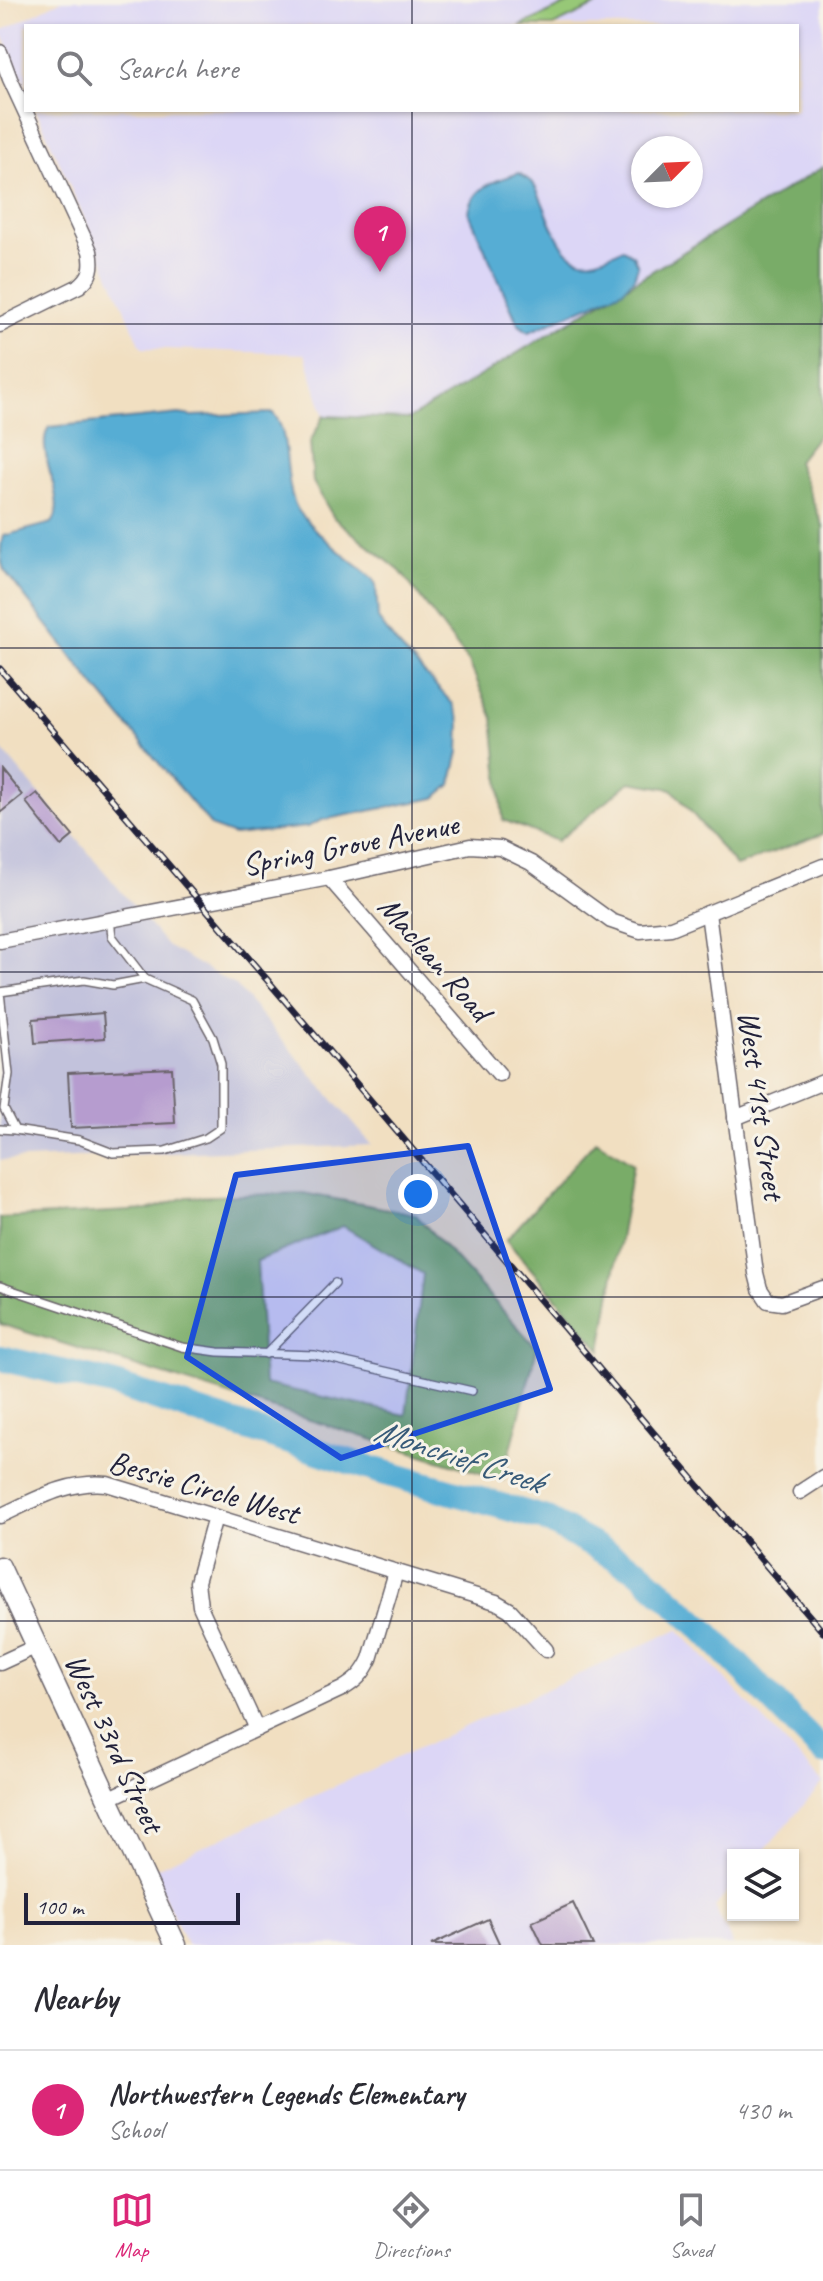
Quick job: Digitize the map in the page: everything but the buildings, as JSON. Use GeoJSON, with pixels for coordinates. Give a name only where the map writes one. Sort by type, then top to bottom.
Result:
{"type":"FeatureCollection","features":[{"type":"Feature","properties":{"kind":"street"},"geometry":{"type":"LineString","coordinates":[[0,52],[24,109]]}},
{"type":"Feature","properties":{"kind":"street"},"geometry":{"type":"LineString","coordinates":[[0,325],[79,286],[91,271],[90,251],[25,112]]}},
{"type":"Feature","properties":{"kind":"street","name":"Spring Grove Avenue"},"geometry":{"type":"LineString","coordinates":[[0,941],[329,878],[470,846],[500,848],[531,863],[611,921],[640,931],[671,928],[823,866]]}},
{"type":"Feature","properties":{"kind":"street","name":"Maclean Road"},"geometry":{"type":"LineString","coordinates":[[329,878],[499,1074]]}},
{"type":"Feature","properties":{"kind":"street","name":"West 41st Street"},"geometry":{"type":"LineString","coordinates":[[708,913],[760,1289],[768,1301],[782,1303],[823,1288]]}},
{"type":"Feature","properties":{"kind":"street"},"geometry":{"type":"LineString","coordinates":[[735,1118],[823,1082]]}},
{"type":"Feature","properties":{"kind":"street"},"geometry":{"type":"LineString","coordinates":[[800,1492],[823,1477]]}},
{"type":"Feature","properties":{"kind":"street","name":"Bessie Circle West"},"geometry":{"type":"LineString","coordinates":[[0,1516],[56,1490],[74,1485],[107,1484],[496,1602],[510,1610],[546,1650]]}},
{"type":"Feature","properties":{"kind":"street"},"geometry":{"type":"LineString","coordinates":[[215,1517],[197,1582],[197,1593],[200,1606],[257,1729]]}},
{"type":"Feature","properties":{"kind":"street","name":"West 33rd Street"},"geometry":{"type":"LineString","coordinates":[[0,1567],[176,1945]]}},
{"type":"Feature","properties":{"kind":"street"},"geometry":{"type":"LineString","coordinates":[[108,1799],[356,1681],[364,1672],[396,1572]]}},
{"type":"Feature","properties":{"kind":"street"},"geometry":{"type":"LineString","coordinates":[[0,1663],[37,1646]]}},
{"type":"Feature","properties":{"kind":"lane"},"geometry":{"type":"LineString","coordinates":[[0,1129],[79,1140],[113,1153],[165,1151],[206,1138],[221,1128],[221,1064],[213,1038],[192,1000],[145,979],[112,936],[110,920]]}},
{"type":"Feature","properties":{"kind":"lane"},"geometry":{"type":"LineString","coordinates":[[15,1130],[4,1109],[4,1084],[9,1074],[0,992],[84,980],[113,985],[145,979]]}},
{"type":"Feature","properties":{"kind":"lane"},"geometry":{"type":"LineString","coordinates":[[266,1354],[335,1283]]}},
{"type":"Feature","properties":{"kind":"lane"},"geometry":{"type":"LineString","coordinates":[[0,1286],[182,1347],[218,1352],[315,1355],[472,1391]]}},
{"type":"Feature","properties":{"kind":"highlighted area"},"geometry":{"type":"Polygon","coordinates":[[[468,1146],[550,1389],[341,1458],[187,1357],[236,1175],[468,1146]]]}},
{"type":"Feature","properties":{"kind":"shaded area"},"geometry":{"type":"Polygon","coordinates":[[[62,0],[823,0],[823,167],[408,419],[324,416],[305,354],[142,348],[37,112],[799,112],[799,24],[24,24],[24,83],[1,31],[62,0]]]}},
{"type":"Feature","properties":{"kind":"shaded area"},"geometry":{"type":"Polygon","coordinates":[[[0,747],[167,946],[236,986],[372,1145],[0,1160],[0,747]]]}},
{"type":"Feature","properties":{"kind":"shaded area"},"geometry":{"type":"Polygon","coordinates":[[[343,1226],[424,1274],[406,1415],[264,1384],[257,1261],[343,1226]]]}},
{"type":"Feature","properties":{"kind":"shaded area"},"geometry":{"type":"Polygon","coordinates":[[[678,1629],[823,1783],[765,1849],[727,1849],[727,1892],[715,1907],[733,1945],[187,1945],[152,1870],[678,1629]]]}},
{"type":"Feature","properties":{"kind":"green space"},"geometry":{"type":"Polygon","coordinates":[[[576,0],[608,0],[557,24],[524,24],[576,0]]]}},
{"type":"Feature","properties":{"kind":"green space"},"geometry":{"type":"Polygon","coordinates":[[[823,167],[823,429],[797,462],[823,526],[823,834],[736,866],[672,789],[630,782],[557,841],[503,820],[493,718],[469,662],[400,571],[334,518],[313,482],[310,442],[324,416],[409,419],[823,167]]]}},
{"type":"Feature","properties":{"kind":"green space"},"geometry":{"type":"Polygon","coordinates":[[[596,1140],[633,1164],[601,1350],[506,1240],[596,1140]]]}},
{"type":"Feature","properties":{"kind":"green space"},"geometry":{"type":"Polygon","coordinates":[[[303,1193],[415,1214],[537,1348],[503,1480],[0,1324],[0,1218],[148,1210],[187,1197],[303,1193]],[[343,1226],[257,1261],[264,1384],[406,1415],[423,1274],[343,1226]]]}},
{"type":"Feature","properties":{"kind":"water"},"geometry":{"type":"Polygon","coordinates":[[[519,173],[534,185],[556,234],[571,254],[581,260],[593,260],[623,249],[633,255],[638,266],[634,278],[622,291],[529,332],[518,324],[469,213],[475,197],[486,186],[519,173]]]}},
{"type":"Feature","properties":{"kind":"water"},"geometry":{"type":"Polygon","coordinates":[[[273,413],[283,433],[290,487],[298,510],[323,537],[373,579],[378,619],[453,704],[460,721],[459,752],[451,785],[435,798],[322,820],[307,827],[234,835],[212,827],[98,690],[4,570],[1,544],[3,536],[52,523],[56,501],[45,449],[49,427],[179,414],[273,413]]]}},
{"type":"Feature","properties":{"kind":"waterway","name":"Moncrief Creek"},"geometry":{"type":"LineString","coordinates":[[0,1358],[109,1383],[382,1472],[543,1518],[638,1570],[706,1632],[823,1752]]}},
{"type":"Feature","properties":{"kind":"railway"},"geometry":{"type":"LineString","coordinates":[[0,669],[823,1632]]}},
{"type":"Feature","properties":{"kind":"place","name":"Northwestern Legends Elementary"},"geometry":{"type":"Point","coordinates":[380,272]}}]}
